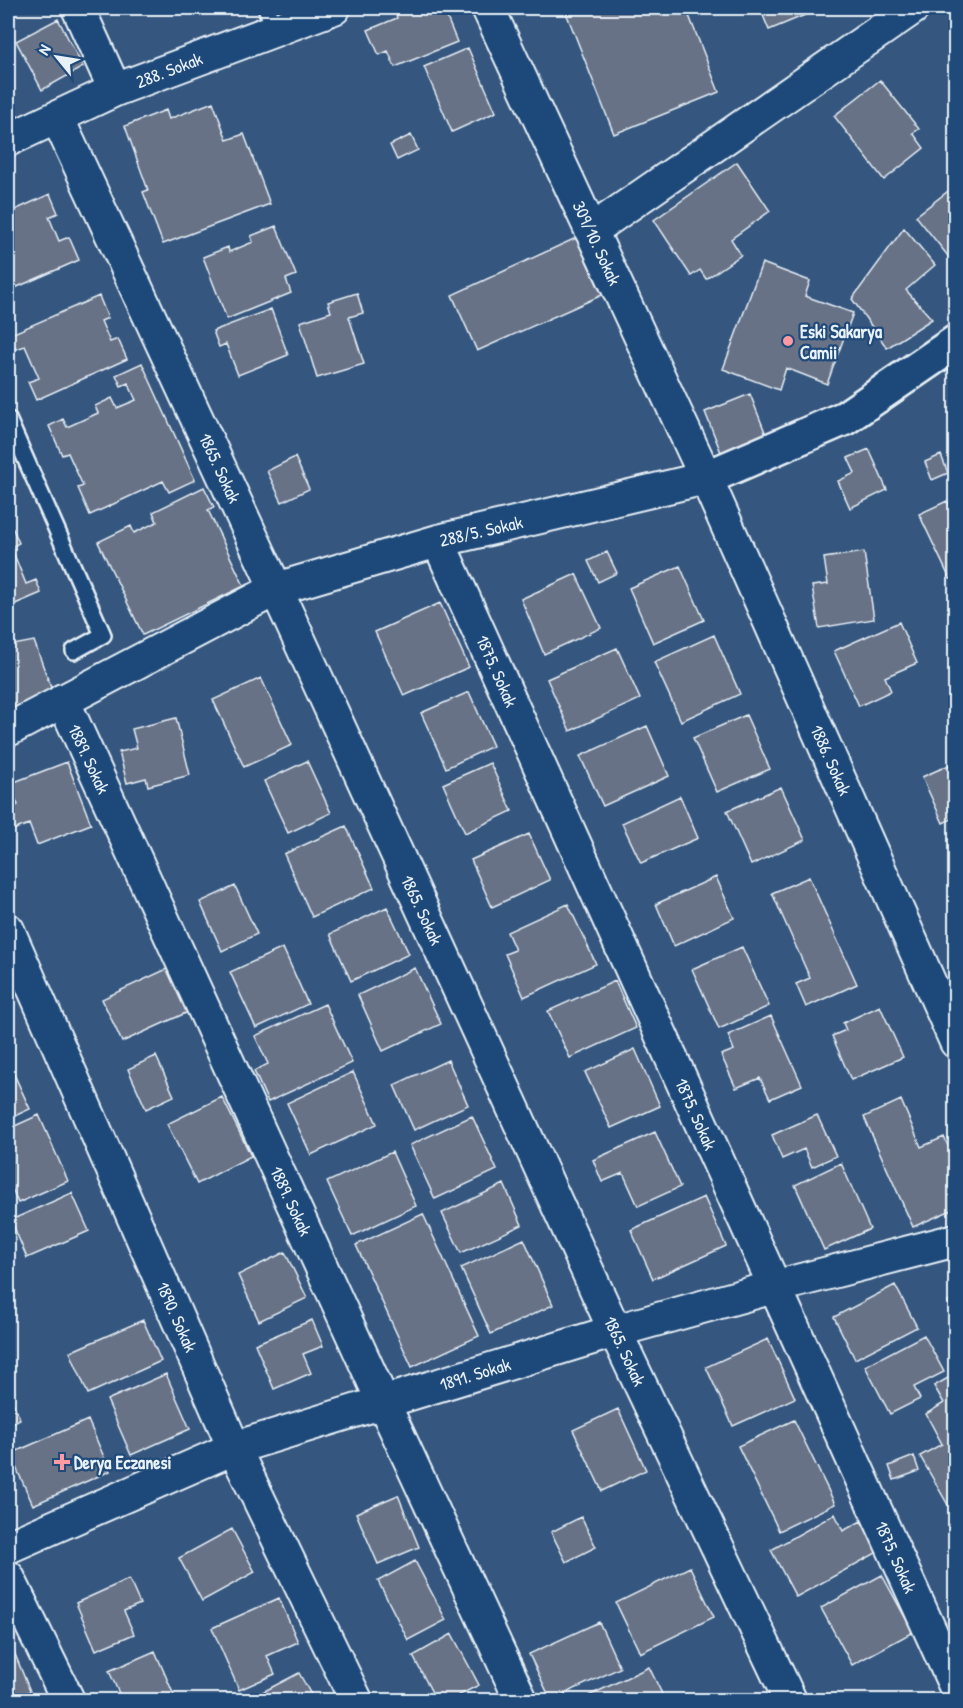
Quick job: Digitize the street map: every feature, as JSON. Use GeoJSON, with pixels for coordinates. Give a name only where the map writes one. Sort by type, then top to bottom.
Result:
{"type":"FeatureCollection","features":[{"type":"Feature","properties":{"kind":"street"},"geometry":{"type":"LineString","coordinates":[[78,8],[115,90]]}},
{"type":"Feature","properties":{"kind":"street","name":"288. Sokak"},"geometry":{"type":"LineString","coordinates":[[8,140],[271,19],[334,8]]}},
{"type":"Feature","properties":{"kind":"street","name":"309/10. Sokak"},"geometry":{"type":"LineString","coordinates":[[488,8],[706,478]]}},
{"type":"Feature","properties":{"kind":"street"},"geometry":{"type":"LineString","coordinates":[[591,231],[913,8]]}},
{"type":"Feature","properties":{"kind":"street","name":"1865. Sokak"},"geometry":{"type":"LineString","coordinates":[[57,117],[276,589],[615,1331],[790,1701]]}},
{"type":"Feature","properties":{"kind":"street","name":"288/5. Sokak"},"geometry":{"type":"LineString","coordinates":[[8,730],[276,589],[438,541],[706,478],[845,418],[956,342]]}},
{"type":"Feature","properties":{"kind":"street","name":"1886. Sokak"},"geometry":{"type":"LineString","coordinates":[[706,478],[956,1042]]}},
{"type":"Feature","properties":{"kind":"street","name":"1875. Sokak"},"geometry":{"type":"LineString","coordinates":[[438,541],[956,1688]]}},
{"type":"Feature","properties":{"kind":"street","name":"1889. Sokak"},"geometry":{"type":"LineString","coordinates":[[63,700],[522,1701]]}},
{"type":"Feature","properties":{"kind":"street","name":"1890. Sokak"},"geometry":{"type":"LineString","coordinates":[[8,930],[234,1448],[356,1701]]}},
{"type":"Feature","properties":{"kind":"street","name":"1891. Sokak"},"geometry":{"type":"LineString","coordinates":[[8,1547],[234,1448],[615,1331],[956,1240]]}},
{"type":"Feature","properties":{"kind":"street"},"geometry":{"type":"LineString","coordinates":[[8,1577],[68,1701]]}},
{"type":"Feature","properties":{"kind":"lane"},"geometry":{"type":"LineString","coordinates":[[8,418],[103,635],[74,651]]}},
{"type":"Feature","properties":{"kind":"building"},"geometry":{"type":"Polygon","coordinates":[[[405,8],[443,8],[457,42],[395,67],[388,51],[379,55],[368,30],[397,18],[395,12],[405,8]]]}},
{"type":"Feature","properties":{"kind":"building"},"geometry":{"type":"Polygon","coordinates":[[[570,8],[686,8],[719,92],[614,134],[565,10],[570,8]]]}},
{"type":"Feature","properties":{"kind":"building"},"geometry":{"type":"Polygon","coordinates":[[[760,8],[822,8],[769,30],[760,8]]]}},
{"type":"Feature","properties":{"kind":"building"},"geometry":{"type":"Polygon","coordinates":[[[58,19],[83,67],[42,90],[16,41],[58,19]]]}},
{"type":"Feature","properties":{"kind":"building"},"geometry":{"type":"Polygon","coordinates":[[[468,48],[496,112],[452,132],[424,67],[468,48]]]}},
{"type":"Feature","properties":{"kind":"building"},"geometry":{"type":"Polygon","coordinates":[[[880,80],[919,129],[913,133],[924,148],[884,180],[834,116],[880,80]]]}},
{"type":"Feature","properties":{"kind":"building"},"geometry":{"type":"Polygon","coordinates":[[[213,102],[227,140],[244,134],[270,204],[163,244],[143,192],[148,190],[125,126],[166,110],[169,119],[213,102]]]}},
{"type":"Feature","properties":{"kind":"building"},"geometry":{"type":"Polygon","coordinates":[[[411,135],[418,150],[397,160],[390,145],[411,135]]]}},
{"type":"Feature","properties":{"kind":"building"},"geometry":{"type":"Polygon","coordinates":[[[737,162],[770,211],[731,239],[741,255],[706,279],[700,270],[691,276],[654,220],[737,162]]]}},
{"type":"Feature","properties":{"kind":"building"},"geometry":{"type":"Polygon","coordinates":[[[956,185],[956,266],[916,216],[956,185]]]}},
{"type":"Feature","properties":{"kind":"building"},"geometry":{"type":"Polygon","coordinates":[[[50,194],[58,213],[49,217],[59,241],[69,237],[79,260],[8,291],[8,213],[50,194]]]}},
{"type":"Feature","properties":{"kind":"building"},"geometry":{"type":"Polygon","coordinates":[[[276,226],[296,275],[286,279],[291,293],[227,319],[203,257],[228,247],[229,252],[253,242],[251,236],[276,226]]]}},
{"type":"Feature","properties":{"kind":"building"},"geometry":{"type":"Polygon","coordinates":[[[904,228],[935,265],[906,290],[932,319],[887,348],[852,299],[904,228]]]}},
{"type":"Feature","properties":{"kind":"building"},"geometry":{"type":"Polygon","coordinates":[[[576,238],[602,295],[477,351],[452,295],[576,238]]]}},
{"type":"Feature","properties":{"kind":"building","name":"Eski Sakarya Camii"},"geometry":{"type":"Polygon","coordinates":[[[762,263],[810,281],[805,296],[853,313],[827,384],[786,368],[779,390],[723,369],[762,263]]]}},
{"type":"Feature","properties":{"kind":"building"},"geometry":{"type":"Polygon","coordinates":[[[357,293],[363,313],[349,317],[364,364],[317,378],[300,322],[331,312],[328,302],[357,293]]]}},
{"type":"Feature","properties":{"kind":"building"},"geometry":{"type":"Polygon","coordinates":[[[99,296],[108,318],[101,321],[110,342],[118,339],[127,359],[36,400],[28,382],[39,378],[25,346],[16,349],[9,335],[99,296]]]}},
{"type":"Feature","properties":{"kind":"building"},"geometry":{"type":"Polygon","coordinates":[[[271,309],[288,355],[238,375],[226,344],[219,347],[213,331],[271,309]]]}},
{"type":"Feature","properties":{"kind":"building"},"geometry":{"type":"Polygon","coordinates":[[[142,363],[195,480],[169,492],[163,481],[90,515],[78,488],[83,486],[68,453],[62,455],[49,426],[63,419],[67,427],[98,413],[95,406],[112,398],[117,408],[136,400],[128,383],[121,386],[116,375],[142,363]]]}},
{"type":"Feature","properties":{"kind":"building"},"geometry":{"type":"Polygon","coordinates":[[[750,394],[767,437],[722,455],[705,412],[750,394]]]}},
{"type":"Feature","properties":{"kind":"building"},"geometry":{"type":"Polygon","coordinates":[[[869,449],[887,490],[850,508],[838,481],[855,473],[848,458],[869,449]]]}},
{"type":"Feature","properties":{"kind":"building"},"geometry":{"type":"Polygon","coordinates":[[[941,455],[948,473],[932,480],[925,462],[941,455]]]}},
{"type":"Feature","properties":{"kind":"building"},"geometry":{"type":"Polygon","coordinates":[[[295,457],[309,489],[282,502],[267,471],[295,457]]]}},
{"type":"Feature","properties":{"kind":"building"},"geometry":{"type":"Polygon","coordinates":[[[204,487],[214,507],[208,510],[244,586],[143,635],[98,542],[131,526],[134,533],[157,522],[153,512],[204,487]]]}},
{"type":"Feature","properties":{"kind":"building"},"geometry":{"type":"Polygon","coordinates":[[[947,501],[956,517],[956,577],[950,579],[919,514],[947,501]]]}},
{"type":"Feature","properties":{"kind":"building"},"geometry":{"type":"Polygon","coordinates":[[[13,529],[19,543],[11,547],[26,584],[36,580],[41,593],[8,607],[8,531],[13,529]]]}},
{"type":"Feature","properties":{"kind":"building"},"geometry":{"type":"Polygon","coordinates":[[[607,552],[617,573],[598,582],[588,561],[607,552]]]}},
{"type":"Feature","properties":{"kind":"building"},"geometry":{"type":"Polygon","coordinates":[[[864,552],[874,619],[819,628],[812,586],[828,584],[824,558],[864,552]]]}},
{"type":"Feature","properties":{"kind":"building"},"geometry":{"type":"Polygon","coordinates":[[[680,566],[704,620],[653,643],[629,588],[680,566]]]}},
{"type":"Feature","properties":{"kind":"building"},"geometry":{"type":"Polygon","coordinates":[[[576,574],[601,628],[544,654],[521,599],[576,574]]]}},
{"type":"Feature","properties":{"kind":"building"},"geometry":{"type":"Polygon","coordinates":[[[440,603],[469,667],[404,696],[375,632],[440,603]]]}},
{"type":"Feature","properties":{"kind":"building"},"geometry":{"type":"Polygon","coordinates":[[[899,622],[917,663],[885,677],[891,691],[859,706],[834,651],[899,622]]]}},
{"type":"Feature","properties":{"kind":"building"},"geometry":{"type":"Polygon","coordinates":[[[714,635],[740,694],[681,721],[654,662],[714,635]]]}},
{"type":"Feature","properties":{"kind":"building"},"geometry":{"type":"Polygon","coordinates":[[[34,641],[54,696],[8,714],[8,646],[34,641]]]}},
{"type":"Feature","properties":{"kind":"building"},"geometry":{"type":"Polygon","coordinates":[[[617,648],[640,699],[570,731],[547,679],[617,648]]]}},
{"type":"Feature","properties":{"kind":"building"},"geometry":{"type":"Polygon","coordinates":[[[261,678],[292,745],[244,767],[213,700],[261,678]]]}},
{"type":"Feature","properties":{"kind":"building"},"geometry":{"type":"Polygon","coordinates":[[[469,692],[493,746],[446,768],[421,713],[469,692]]]}},
{"type":"Feature","properties":{"kind":"building"},"geometry":{"type":"Polygon","coordinates":[[[746,715],[770,769],[717,792],[693,738],[746,715]]]}},
{"type":"Feature","properties":{"kind":"building"},"geometry":{"type":"Polygon","coordinates":[[[176,718],[190,775],[148,786],[146,778],[127,783],[119,752],[137,748],[132,729],[176,718]]]}},
{"type":"Feature","properties":{"kind":"building"},"geometry":{"type":"Polygon","coordinates":[[[647,726],[669,776],[603,806],[580,756],[647,726]]]}},
{"type":"Feature","properties":{"kind":"building"},"geometry":{"type":"Polygon","coordinates":[[[307,761],[331,813],[288,833],[264,781],[307,761]]]}},
{"type":"Feature","properties":{"kind":"building"},"geometry":{"type":"Polygon","coordinates":[[[67,762],[91,824],[37,845],[29,824],[8,832],[8,810],[18,805],[9,784],[67,762]]]}},
{"type":"Feature","properties":{"kind":"building"},"geometry":{"type":"Polygon","coordinates":[[[956,762],[956,817],[943,823],[922,777],[956,762]]]}},
{"type":"Feature","properties":{"kind":"building"},"geometry":{"type":"Polygon","coordinates":[[[490,763],[512,811],[465,833],[443,784],[490,763]]]}},
{"type":"Feature","properties":{"kind":"building"},"geometry":{"type":"Polygon","coordinates":[[[781,787],[805,840],[751,865],[727,811],[781,787]]]}},
{"type":"Feature","properties":{"kind":"building"},"geometry":{"type":"Polygon","coordinates":[[[680,796],[698,838],[641,863],[622,823],[680,796]]]}},
{"type":"Feature","properties":{"kind":"building"},"geometry":{"type":"Polygon","coordinates":[[[346,826],[374,888],[312,917],[284,854],[346,826]]]}},
{"type":"Feature","properties":{"kind":"building"},"geometry":{"type":"Polygon","coordinates":[[[529,834],[550,880],[492,907],[471,860],[529,834]]]}},
{"type":"Feature","properties":{"kind":"building"},"geometry":{"type":"Polygon","coordinates":[[[716,877],[734,918],[674,946],[656,904],[716,877]]]}},
{"type":"Feature","properties":{"kind":"building"},"geometry":{"type":"Polygon","coordinates":[[[809,877],[857,984],[806,1007],[796,984],[810,978],[772,893],[809,877]]]}},
{"type":"Feature","properties":{"kind":"building"},"geometry":{"type":"Polygon","coordinates":[[[235,886],[257,934],[222,951],[200,902],[235,886]]]}},
{"type":"Feature","properties":{"kind":"building"},"geometry":{"type":"Polygon","coordinates":[[[568,904],[596,964],[524,997],[505,954],[515,950],[507,932],[568,904]]]}},
{"type":"Feature","properties":{"kind":"building"},"geometry":{"type":"Polygon","coordinates":[[[387,907],[409,954],[351,981],[330,934],[387,907]]]}},
{"type":"Feature","properties":{"kind":"building"},"geometry":{"type":"Polygon","coordinates":[[[742,947],[769,1006],[719,1029],[692,969],[742,947]]]}},
{"type":"Feature","properties":{"kind":"building"},"geometry":{"type":"Polygon","coordinates":[[[283,948],[308,1004],[256,1028],[230,972],[283,948]]]}},
{"type":"Feature","properties":{"kind":"building"},"geometry":{"type":"Polygon","coordinates":[[[169,968],[188,1012],[122,1042],[102,999],[169,968]]]}},
{"type":"Feature","properties":{"kind":"building"},"geometry":{"type":"Polygon","coordinates":[[[415,968],[441,1024],[383,1051],[358,995],[415,968]]]}},
{"type":"Feature","properties":{"kind":"building"},"geometry":{"type":"Polygon","coordinates":[[[615,981],[636,1028],[570,1058],[548,1011],[615,981]]]}},
{"type":"Feature","properties":{"kind":"building"},"geometry":{"type":"Polygon","coordinates":[[[325,1004],[352,1063],[268,1102],[254,1071],[268,1064],[255,1036],[325,1004]]]}},
{"type":"Feature","properties":{"kind":"building"},"geometry":{"type":"Polygon","coordinates":[[[880,1006],[903,1057],[851,1080],[832,1036],[846,1030],[843,1023],[880,1006]]]}},
{"type":"Feature","properties":{"kind":"building"},"geometry":{"type":"Polygon","coordinates":[[[771,1016],[802,1085],[770,1099],[760,1078],[736,1088],[721,1055],[734,1050],[728,1035],[771,1016]]]}},
{"type":"Feature","properties":{"kind":"building"},"geometry":{"type":"Polygon","coordinates":[[[635,1049],[660,1106],[611,1128],[585,1072],[635,1049]]]}},
{"type":"Feature","properties":{"kind":"building"},"geometry":{"type":"Polygon","coordinates":[[[156,1056],[174,1096],[146,1109],[128,1069],[156,1056]]]}},
{"type":"Feature","properties":{"kind":"building"},"geometry":{"type":"Polygon","coordinates":[[[448,1060],[468,1105],[414,1130],[394,1085],[448,1060]]]}},
{"type":"Feature","properties":{"kind":"building"},"geometry":{"type":"Polygon","coordinates":[[[13,1072],[30,1109],[8,1119],[8,1075],[13,1072]]]}},
{"type":"Feature","properties":{"kind":"building"},"geometry":{"type":"Polygon","coordinates":[[[353,1072],[377,1124],[311,1155],[287,1103],[353,1072]]]}},
{"type":"Feature","properties":{"kind":"building"},"geometry":{"type":"Polygon","coordinates":[[[222,1097],[251,1156],[197,1184],[167,1124],[222,1097]]]}},
{"type":"Feature","properties":{"kind":"building"},"geometry":{"type":"Polygon","coordinates":[[[901,1100],[921,1147],[944,1137],[956,1163],[956,1208],[913,1227],[864,1117],[901,1100]]]}},
{"type":"Feature","properties":{"kind":"building"},"geometry":{"type":"Polygon","coordinates":[[[39,1115],[68,1181],[18,1203],[8,1179],[8,1129],[39,1115]]]}},
{"type":"Feature","properties":{"kind":"building"},"geometry":{"type":"Polygon","coordinates":[[[817,1115],[836,1156],[812,1167],[804,1149],[782,1159],[772,1135],[817,1115]]]}},
{"type":"Feature","properties":{"kind":"building"},"geometry":{"type":"Polygon","coordinates":[[[472,1116],[497,1170],[435,1199],[410,1145],[472,1116]]]}},
{"type":"Feature","properties":{"kind":"building"},"geometry":{"type":"Polygon","coordinates":[[[655,1132],[680,1187],[638,1206],[623,1173],[602,1182],[593,1160],[655,1132]]]}},
{"type":"Feature","properties":{"kind":"building"},"geometry":{"type":"Polygon","coordinates":[[[392,1152],[416,1206],[352,1236],[327,1182],[392,1152]]]}},
{"type":"Feature","properties":{"kind":"building"},"geometry":{"type":"Polygon","coordinates":[[[841,1163],[870,1229],[824,1250],[795,1185],[841,1163]]]}},
{"type":"Feature","properties":{"kind":"building"},"geometry":{"type":"Polygon","coordinates":[[[504,1184],[522,1225],[461,1253],[442,1213],[504,1184]]]}},
{"type":"Feature","properties":{"kind":"building"},"geometry":{"type":"Polygon","coordinates":[[[72,1193],[89,1231],[27,1258],[11,1220],[72,1193]]]}},
{"type":"Feature","properties":{"kind":"building"},"geometry":{"type":"Polygon","coordinates":[[[704,1197],[726,1246],[653,1279],[631,1230],[704,1197]]]}},
{"type":"Feature","properties":{"kind":"building"},"geometry":{"type":"Polygon","coordinates":[[[423,1214],[479,1336],[412,1367],[356,1245],[423,1214]]]}},
{"type":"Feature","properties":{"kind":"building"},"geometry":{"type":"Polygon","coordinates":[[[524,1239],[553,1305],[491,1334],[461,1268],[524,1239]]]}},
{"type":"Feature","properties":{"kind":"building"},"geometry":{"type":"Polygon","coordinates":[[[285,1252],[307,1298],[259,1321],[238,1275],[285,1252]]]}},
{"type":"Feature","properties":{"kind":"building"},"geometry":{"type":"Polygon","coordinates":[[[895,1285],[917,1327],[855,1359],[834,1317],[895,1285]]]}},
{"type":"Feature","properties":{"kind":"building"},"geometry":{"type":"Polygon","coordinates":[[[956,1298],[956,1317],[948,1302],[956,1298]]]}},
{"type":"Feature","properties":{"kind":"building"},"geometry":{"type":"Polygon","coordinates":[[[143,1320],[161,1361],[88,1394],[70,1352],[143,1320]]]}},
{"type":"Feature","properties":{"kind":"building"},"geometry":{"type":"Polygon","coordinates":[[[312,1320],[323,1346],[303,1354],[311,1373],[274,1389],[255,1344],[312,1320]]]}},
{"type":"Feature","properties":{"kind":"building"},"geometry":{"type":"Polygon","coordinates":[[[924,1335],[944,1372],[914,1387],[920,1399],[890,1414],[865,1366],[924,1335]]]}},
{"type":"Feature","properties":{"kind":"building"},"geometry":{"type":"Polygon","coordinates":[[[768,1339],[795,1398],[733,1426],[706,1367],[768,1339]]]}},
{"type":"Feature","properties":{"kind":"building"},"geometry":{"type":"Polygon","coordinates":[[[166,1374],[190,1429],[131,1455],[107,1400],[166,1374]]]}},
{"type":"Feature","properties":{"kind":"building"},"geometry":{"type":"Polygon","coordinates":[[[955,1374],[956,1519],[920,1456],[942,1444],[926,1414],[944,1403],[934,1386],[955,1374]]]}},
{"type":"Feature","properties":{"kind":"building"},"geometry":{"type":"Polygon","coordinates":[[[8,1392],[20,1419],[8,1425],[8,1392]]]}},
{"type":"Feature","properties":{"kind":"building"},"geometry":{"type":"Polygon","coordinates":[[[618,1409],[646,1470],[602,1491],[573,1430],[618,1409]]]}},
{"type":"Feature","properties":{"kind":"building"},"geometry":{"type":"Polygon","coordinates":[[[88,1420],[110,1471],[33,1505],[10,1454],[88,1420]]]}},
{"type":"Feature","properties":{"kind":"building"},"geometry":{"type":"Polygon","coordinates":[[[794,1420],[835,1504],[779,1531],[738,1446],[794,1420]]]}},
{"type":"Feature","properties":{"kind":"building"},"geometry":{"type":"Polygon","coordinates":[[[914,1456],[919,1471],[894,1480],[889,1466],[914,1456]]]}},
{"type":"Feature","properties":{"kind":"building"},"geometry":{"type":"Polygon","coordinates":[[[398,1495],[419,1547],[378,1564],[356,1513],[398,1495]]]}},
{"type":"Feature","properties":{"kind":"building"},"geometry":{"type":"Polygon","coordinates":[[[835,1514],[843,1531],[861,1521],[878,1552],[796,1597],[771,1550],[835,1514]]]}},
{"type":"Feature","properties":{"kind":"building"},"geometry":{"type":"Polygon","coordinates":[[[581,1517],[596,1547],[566,1562],[551,1532],[581,1517]]]}},
{"type":"Feature","properties":{"kind":"building"},"geometry":{"type":"Polygon","coordinates":[[[232,1529],[255,1572],[202,1601],[179,1558],[232,1529]]]}},
{"type":"Feature","properties":{"kind":"building"},"geometry":{"type":"Polygon","coordinates":[[[415,1561],[446,1620],[408,1640],[378,1581],[415,1561]]]}},
{"type":"Feature","properties":{"kind":"building"},"geometry":{"type":"Polygon","coordinates":[[[690,1567],[714,1617],[640,1653],[616,1603],[690,1567]]]}},
{"type":"Feature","properties":{"kind":"building"},"geometry":{"type":"Polygon","coordinates":[[[882,1575],[913,1632],[852,1665],[821,1608],[882,1575]]]}},
{"type":"Feature","properties":{"kind":"building"},"geometry":{"type":"Polygon","coordinates":[[[129,1579],[140,1604],[124,1611],[134,1634],[96,1650],[76,1603],[129,1579]]]}},
{"type":"Feature","properties":{"kind":"building"},"geometry":{"type":"Polygon","coordinates":[[[279,1598],[298,1642],[267,1656],[275,1674],[239,1690],[212,1628],[279,1598]]]}},
{"type":"Feature","properties":{"kind":"building"},"geometry":{"type":"Polygon","coordinates":[[[599,1622],[620,1668],[551,1700],[529,1654],[599,1622]]]}},
{"type":"Feature","properties":{"kind":"building"},"geometry":{"type":"Polygon","coordinates":[[[452,1634],[479,1685],[450,1700],[436,1700],[413,1656],[452,1634]]]}},
{"type":"Feature","properties":{"kind":"building"},"geometry":{"type":"Polygon","coordinates":[[[8,1637],[30,1691],[8,1700],[8,1637]]]}},
{"type":"Feature","properties":{"kind":"building"},"geometry":{"type":"Polygon","coordinates":[[[155,1651],[176,1700],[122,1700],[109,1671],[155,1651]]]}},
{"type":"Feature","properties":{"kind":"building"},"geometry":{"type":"Polygon","coordinates":[[[649,1667],[665,1700],[582,1700],[582,1699],[649,1667]]]}},
{"type":"Feature","properties":{"kind":"building"},"geometry":{"type":"Polygon","coordinates":[[[299,1673],[314,1700],[247,1700],[257,1695],[299,1673]]]}},
{"type":"Feature","properties":{"kind":"place","name":"Eski Sakarya Camii"},"geometry":{"type":"Point","coordinates":[788,341]}},
{"type":"Feature","properties":{"kind":"place","name":"Derya Eczanesi"},"geometry":{"type":"Point","coordinates":[62,1462]}}]}
